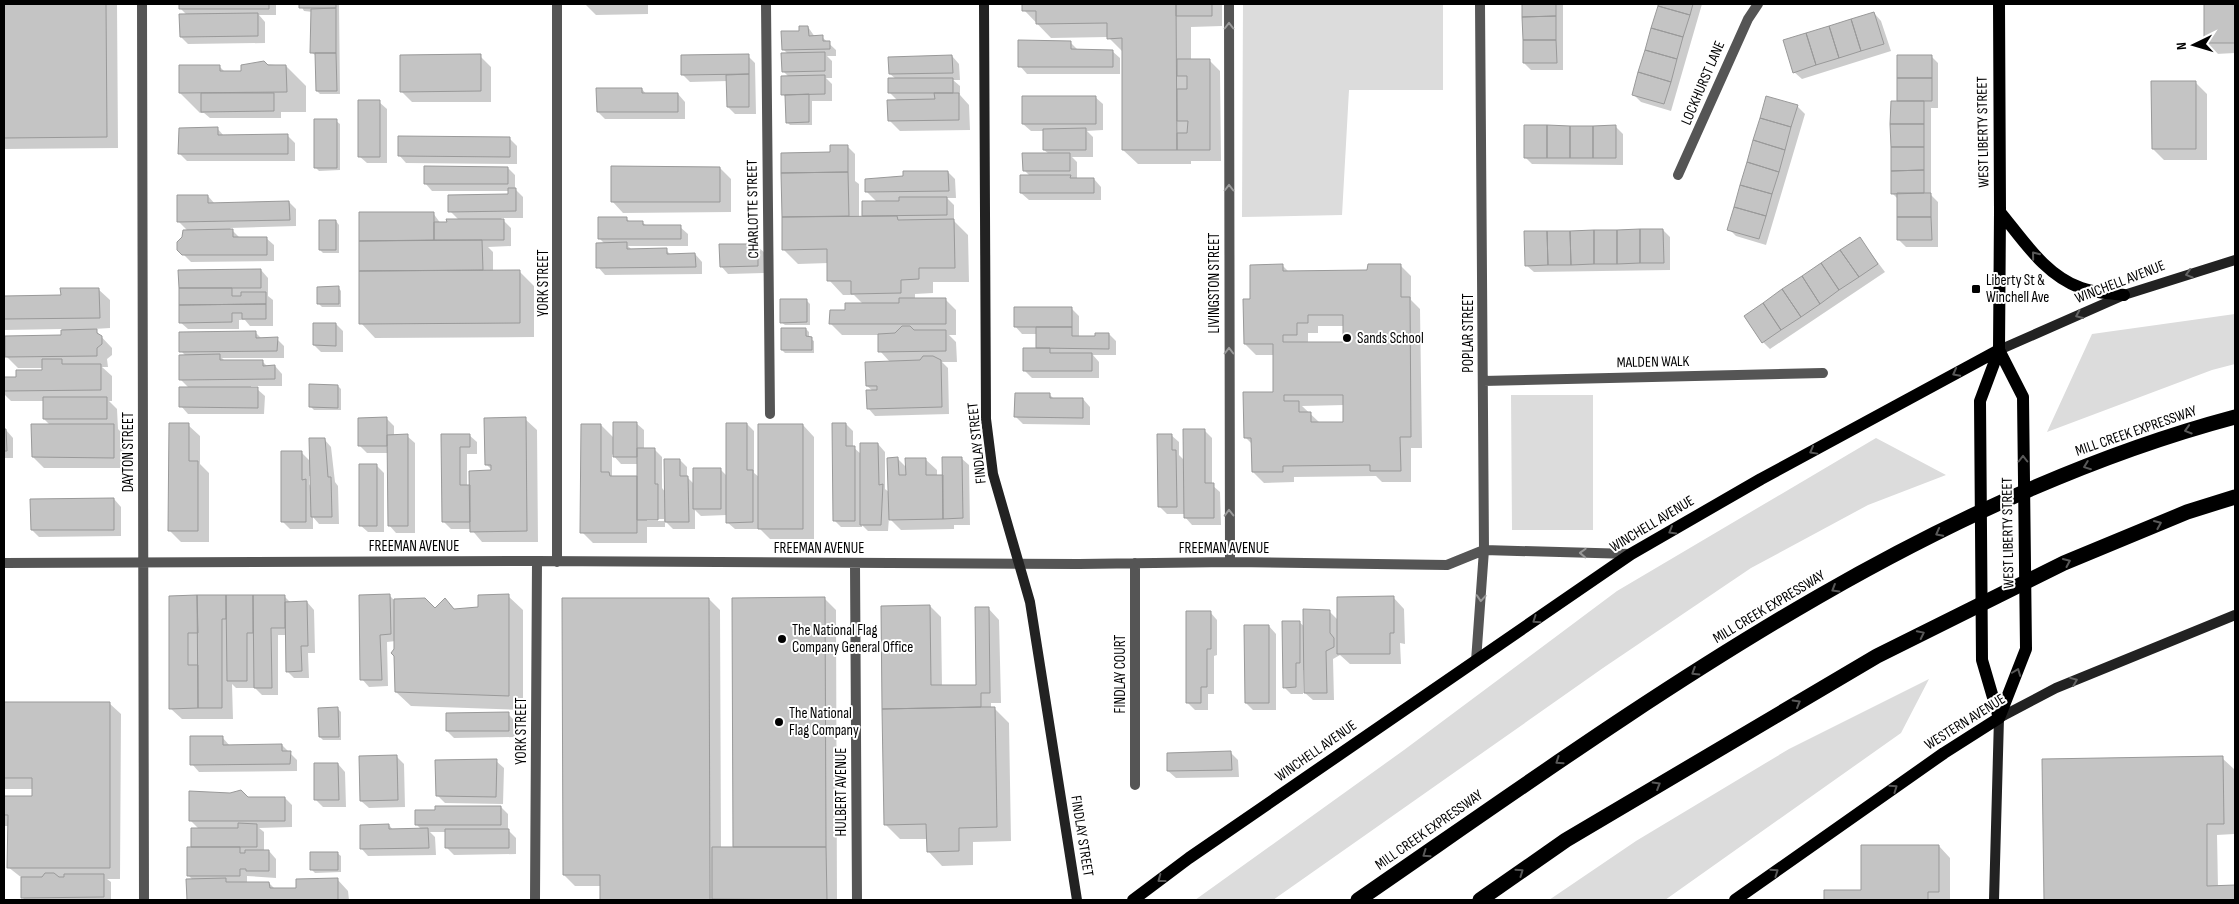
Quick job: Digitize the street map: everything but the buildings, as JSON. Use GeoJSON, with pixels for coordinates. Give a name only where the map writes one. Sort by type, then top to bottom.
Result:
{"type":"FeatureCollection","features":[{"type":"Feature","properties":{"kind":"highway","name":"MILL CREEK EXPRESSWAY"},"geometry":{"type":"LineString","coordinates":[[1358,900],[1631,711],[1729,651],[1877,566],[1981,510],[2133,450],[2188,430],[2235,417]]}},
{"type":"Feature","properties":{"kind":"highway"},"geometry":{"type":"LineString","coordinates":[[1480,900],[1566,840],[1877,656],[2064,563],[2187,512],[2235,497]]}},
{"type":"Feature","properties":{"kind":"highway"},"geometry":{"type":"LineString","coordinates":[[2187,512],[2235,508]]}},
{"type":"Feature","properties":{"kind":"main road","name":"WEST LIBERTY STREET"},"geometry":{"type":"LineString","coordinates":[[1999,4],[2000,212],[1998,350],[1980,401],[1982,660],[1999,718]]}},
{"type":"Feature","properties":{"kind":"main road"},"geometry":{"type":"LineString","coordinates":[[2000,212],[2042,264],[2062,280],[2083,289],[2124,295]]}},
{"type":"Feature","properties":{"kind":"main road","name":"WEST LIBERTY STREET"},"geometry":{"type":"LineString","coordinates":[[1998,350],[2023,397],[2026,649],[1999,718]]}},
{"type":"Feature","properties":{"kind":"main road","name":"WINCHELL AVENUE"},"geometry":{"type":"LineString","coordinates":[[1133,900],[1189,858],[1631,554],[1761,479],[1998,350]]}},
{"type":"Feature","properties":{"kind":"main road","name":"WESTERN AVENUE"},"geometry":{"type":"LineString","coordinates":[[1735,900],[1944,752],[1999,718]]}},
{"type":"Feature","properties":{"kind":"street","name":"DAYTON STREET"},"geometry":{"type":"LineString","coordinates":[[142,4],[144,900]]}},
{"type":"Feature","properties":{"kind":"street","name":"YORK STREET"},"geometry":{"type":"LineString","coordinates":[[557,4],[557,562]]}},
{"type":"Feature","properties":{"kind":"street","name":"CHARLOTTE STREET"},"geometry":{"type":"LineString","coordinates":[[766,4],[770,414]]}},
{"type":"Feature","properties":{"kind":"street","name":"FINDLAY STREET"},"geometry":{"type":"LineString","coordinates":[[984,4],[986,419],[993,474],[1030,602],[1077,900]]}},
{"type":"Feature","properties":{"kind":"street","name":"LIVINGSTON STREET"},"geometry":{"type":"LineString","coordinates":[[1229,4],[1230,562]]}},
{"type":"Feature","properties":{"kind":"street","name":"POPLAR STREET"},"geometry":{"type":"LineString","coordinates":[[1476,661],[1484,550],[1480,4]]}},
{"type":"Feature","properties":{"kind":"street","name":"LOCKHURST LANE"},"geometry":{"type":"LineString","coordinates":[[1678,175],[1748,19],[1758,4]]}},
{"type":"Feature","properties":{"kind":"street","name":"WINCHELL AVENUE"},"geometry":{"type":"LineString","coordinates":[[1998,350],[2124,295],[2235,260]]}},
{"type":"Feature","properties":{"kind":"street","name":"MALDEN WALK"},"geometry":{"type":"LineString","coordinates":[[1483,381],[1823,373]]}},
{"type":"Feature","properties":{"kind":"street","name":"FREEMAN AVENUE"},"geometry":{"type":"LineString","coordinates":[[4,563],[537,561],[855,564],[1017,562],[1447,564],[1484,550],[1631,554]]}},
{"type":"Feature","properties":{"kind":"street","name":"YORK STREET"},"geometry":{"type":"LineString","coordinates":[[535,900],[537,561]]}},
{"type":"Feature","properties":{"kind":"street","name":"FINDLAY COURT"},"geometry":{"type":"LineString","coordinates":[[1135,563],[1135,785]]}},
{"type":"Feature","properties":{"kind":"street","name":"HULBERT AVENUE"},"geometry":{"type":"LineString","coordinates":[[855,564],[857,900]]}},
{"type":"Feature","properties":{"kind":"street","name":"WESTERN AVENUE"},"geometry":{"type":"LineString","coordinates":[[1999,718],[2056,688],[2235,614]]}},
{"type":"Feature","properties":{"kind":"street","name":"WEST LIBERTY STREET"},"geometry":{"type":"LineString","coordinates":[[1994,900],[1999,718]]}},
{"type":"Feature","properties":{"kind":"shaded area"},"geometry":{"type":"Polygon","coordinates":[[[1243,4],[1443,4],[1443,90],[1349,90],[1342,215],[1242,217],[1243,4]]]}},
{"type":"Feature","properties":{"kind":"shaded area"},"geometry":{"type":"Polygon","coordinates":[[[2235,314],[2235,364],[2212,370],[2047,432],[2092,334],[2235,314]]]}},
{"type":"Feature","properties":{"kind":"shaded area"},"geometry":{"type":"Polygon","coordinates":[[[1511,395],[1593,395],[1593,530],[1512,530],[1511,395]]]}},
{"type":"Feature","properties":{"kind":"shaded area"},"geometry":{"type":"Polygon","coordinates":[[[1876,438],[1946,475],[1868,505],[1751,568],[1603,668],[1273,900],[1195,900],[1404,750],[1617,591],[1876,438]]]}},
{"type":"Feature","properties":{"kind":"shaded area"},"geometry":{"type":"Polygon","coordinates":[[[1929,679],[1901,733],[1665,900],[1549,900],[1636,841],[1789,749],[1929,679]]]}},
{"type":"Feature","properties":{"kind":"place","name":"Liberty St & Winchell Ave"},"geometry":{"type":"Point","coordinates":[1976,289]}},
{"type":"Feature","properties":{"kind":"place","name":"Sands School"},"geometry":{"type":"Point","coordinates":[1347,338]}},
{"type":"Feature","properties":{"kind":"place","name":"The National Flag Company General Office"},"geometry":{"type":"Point","coordinates":[782,639]}},
{"type":"Feature","properties":{"kind":"place","name":"The National Flag Company"},"geometry":{"type":"Point","coordinates":[779,722]}}]}
